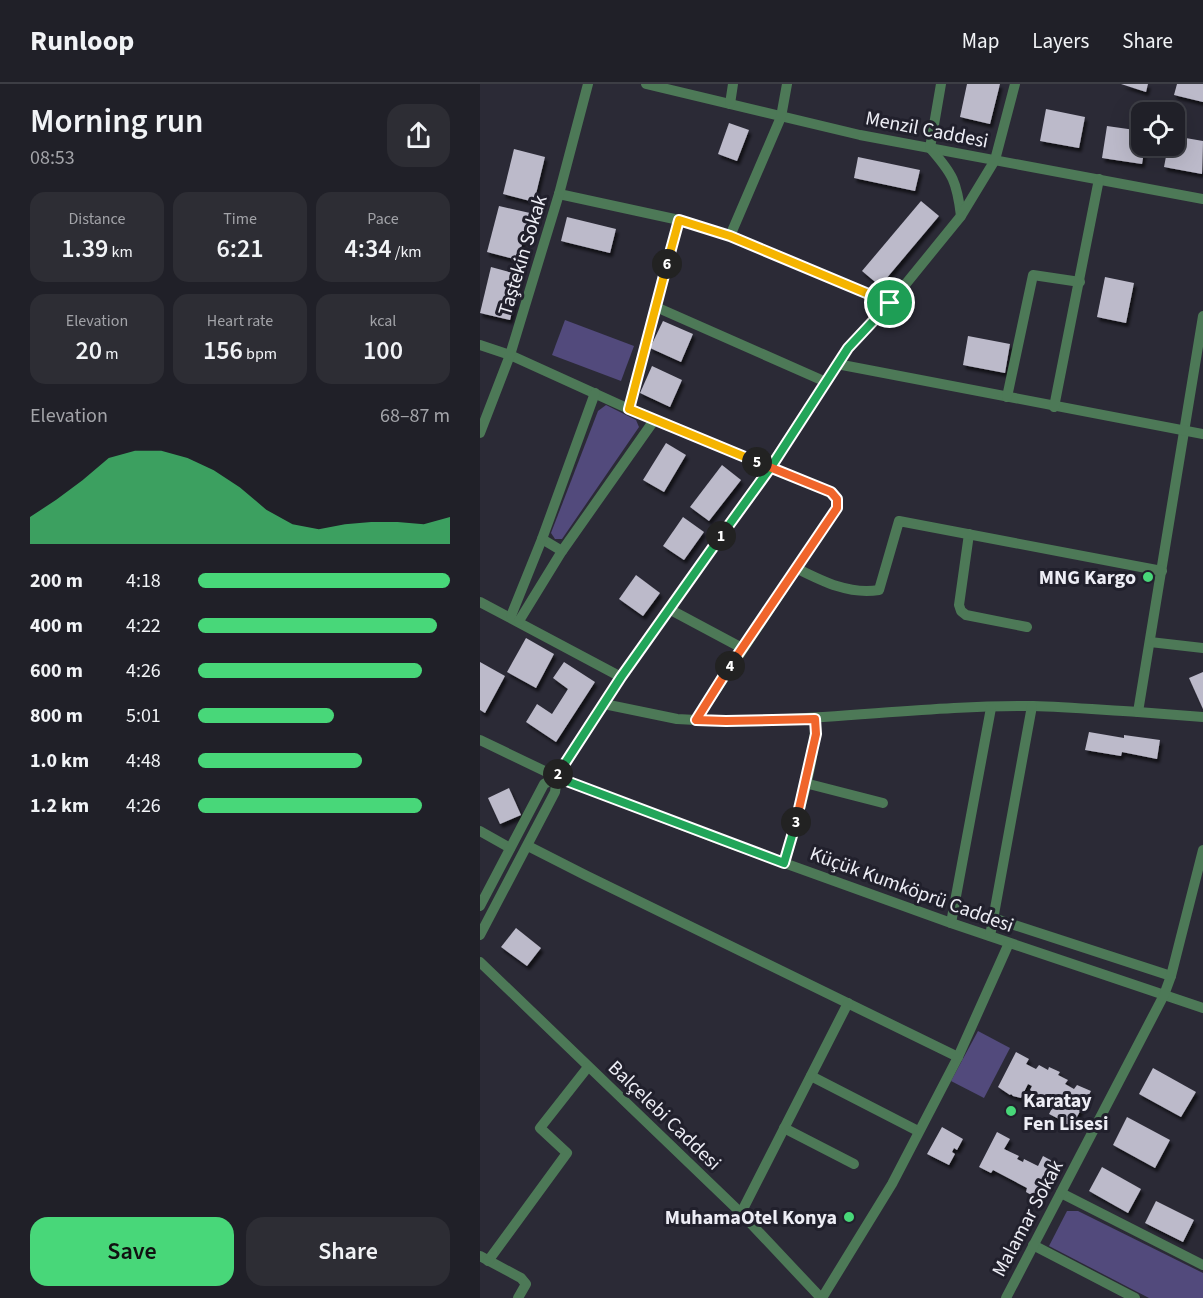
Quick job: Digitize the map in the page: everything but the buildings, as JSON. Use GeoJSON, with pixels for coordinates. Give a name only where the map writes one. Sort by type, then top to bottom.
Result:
{"type":"FeatureCollection","features":[{"type":"Feature","properties":{"kind":"street","name":"Taştekin Sokak"},"geometry":{"type":"LineString","coordinates":[[480,433],[510,355],[559,194],[588,84]]}},
{"type":"Feature","properties":{"kind":"street","name":"Menzil Caddesi"},"geometry":{"type":"LineString","coordinates":[[646,84],[860,135],[1203,199]]}},
{"type":"Feature","properties":{"kind":"street"},"geometry":{"type":"LineString","coordinates":[[730,104],[733,84]]}},
{"type":"Feature","properties":{"kind":"street"},"geometry":{"type":"LineString","coordinates":[[730,236],[781,117],[787,84]]}},
{"type":"Feature","properties":{"kind":"street"},"geometry":{"type":"LineString","coordinates":[[941,84],[930,148],[950,171],[958,190],[961,216]]}},
{"type":"Feature","properties":{"kind":"street"},"geometry":{"type":"LineString","coordinates":[[480,906],[544,784],[556,777],[621,677],[771,467],[848,348],[890,303],[961,216],[995,160],[1015,84]]}},
{"type":"Feature","properties":{"kind":"street"},"geometry":{"type":"LineString","coordinates":[[1054,406],[1100,179]]}},
{"type":"Feature","properties":{"kind":"street"},"geometry":{"type":"LineString","coordinates":[[559,194],[679,220],[730,236],[890,303]]}},
{"type":"Feature","properties":{"kind":"street"},"geometry":{"type":"LineString","coordinates":[[629,409],[679,220]]}},
{"type":"Feature","properties":{"kind":"street"},"geometry":{"type":"LineString","coordinates":[[1007,397],[1033,275],[1080,282]]}},
{"type":"Feature","properties":{"kind":"street"},"geometry":{"type":"LineString","coordinates":[[656,307],[826,382]]}},
{"type":"Feature","properties":{"kind":"street"},"geometry":{"type":"LineString","coordinates":[[1138,712],[1183,431],[1199,368],[1203,316]]}},
{"type":"Feature","properties":{"kind":"street"},"geometry":{"type":"LineString","coordinates":[[480,345],[510,355],[629,409],[831,492],[837,499],[837,508],[696,720]]}},
{"type":"Feature","properties":{"kind":"street"},"geometry":{"type":"LineString","coordinates":[[837,364],[1203,434]]}},
{"type":"Feature","properties":{"kind":"street"},"geometry":{"type":"LineString","coordinates":[[515,619],[595,393]]}},
{"type":"Feature","properties":{"kind":"street"},"geometry":{"type":"LineString","coordinates":[[515,619],[655,419]]}},
{"type":"Feature","properties":{"kind":"street"},"geometry":{"type":"LineString","coordinates":[[796,568],[829,584],[864,592],[879,590],[899,521],[1162,571]]}},
{"type":"Feature","properties":{"kind":"street"},"geometry":{"type":"LineString","coordinates":[[969,534],[959,604],[960,611],[966,615],[1027,627]]}},
{"type":"Feature","properties":{"kind":"street"},"geometry":{"type":"LineString","coordinates":[[542,539],[562,551]]}},
{"type":"Feature","properties":{"kind":"street"},"geometry":{"type":"LineString","coordinates":[[480,602],[621,677]]}},
{"type":"Feature","properties":{"kind":"street"},"geometry":{"type":"LineString","coordinates":[[669,609],[742,648]]}},
{"type":"Feature","properties":{"kind":"street"},"geometry":{"type":"LineString","coordinates":[[1150,642],[1203,648]]}},
{"type":"Feature","properties":{"kind":"street"},"geometry":{"type":"LineString","coordinates":[[604,704],[677,719],[726,721],[815,719],[1032,706],[1203,717]]}},
{"type":"Feature","properties":{"kind":"street"},"geometry":{"type":"LineString","coordinates":[[990,936],[1032,706]]}},
{"type":"Feature","properties":{"kind":"street"},"geometry":{"type":"LineString","coordinates":[[951,923],[991,708]]}},
{"type":"Feature","properties":{"kind":"street"},"geometry":{"type":"LineString","coordinates":[[784,863],[816,734],[815,719]]}},
{"type":"Feature","properties":{"kind":"street","name":"Küçük Kumköprü Caddesi"},"geometry":{"type":"LineString","coordinates":[[480,741],[556,777],[784,863],[951,923],[1203,1008]]}},
{"type":"Feature","properties":{"kind":"street"},"geometry":{"type":"LineString","coordinates":[[480,934],[555,792],[556,777]]}},
{"type":"Feature","properties":{"kind":"street"},"geometry":{"type":"LineString","coordinates":[[805,783],[883,803]]}},
{"type":"Feature","properties":{"kind":"street"},"geometry":{"type":"LineString","coordinates":[[480,831],[510,848]]}},
{"type":"Feature","properties":{"kind":"street"},"geometry":{"type":"LineString","coordinates":[[528,846],[595,881],[958,1057]]}},
{"type":"Feature","properties":{"kind":"street","name":"Malamar Sokak"},"geometry":{"type":"LineString","coordinates":[[1006,1298],[1164,995],[1171,976],[1203,850]]}},
{"type":"Feature","properties":{"kind":"street"},"geometry":{"type":"LineString","coordinates":[[993,918],[1171,976]]}},
{"type":"Feature","properties":{"kind":"street"},"geometry":{"type":"LineString","coordinates":[[822,1298],[892,1184],[958,1057],[1009,943]]}},
{"type":"Feature","properties":{"kind":"street","name":"Balçelebi Caddesi"},"geometry":{"type":"LineString","coordinates":[[480,962],[741,1213],[822,1298]]}},
{"type":"Feature","properties":{"kind":"street"},"geometry":{"type":"LineString","coordinates":[[741,1213],[848,1003]]}},
{"type":"Feature","properties":{"kind":"street"},"geometry":{"type":"LineString","coordinates":[[518,1298],[526,1284],[521,1278],[484,1258],[567,1154],[540,1128],[588,1067]]}},
{"type":"Feature","properties":{"kind":"street"},"geometry":{"type":"LineString","coordinates":[[811,1076],[918,1131]]}},
{"type":"Feature","properties":{"kind":"street"},"geometry":{"type":"LineString","coordinates":[[784,1128],[854,1164]]}},
{"type":"Feature","properties":{"kind":"street"},"geometry":{"type":"LineString","coordinates":[[1061,1193],[1203,1265]]}},
{"type":"Feature","properties":{"kind":"street"},"geometry":{"type":"LineString","coordinates":[[1034,1245],[1135,1298]]}},
{"type":"Feature","properties":{"kind":"shaded area"},"geometry":{"type":"Polygon","coordinates":[[[565,320],[634,346],[621,381],[552,355],[565,320]]]}},
{"type":"Feature","properties":{"kind":"shaded area"},"geometry":{"type":"Polygon","coordinates":[[[606,405],[636,420],[639,427],[562,539],[555,539],[551,533],[598,411],[606,405]]]}},
{"type":"Feature","properties":{"kind":"shaded area"},"geometry":{"type":"Polygon","coordinates":[[[978,1031],[1010,1048],[984,1098],[951,1081],[978,1031]]]}},
{"type":"Feature","properties":{"kind":"shaded area"},"geometry":{"type":"Polygon","coordinates":[[[1067,1211],[1078,1211],[1203,1273],[1203,1298],[1149,1298],[1049,1246],[1067,1211]]]}},
{"type":"Feature","properties":{"kind":"place","name":"MNG Kargo"},"geometry":{"type":"Point","coordinates":[1148,577]}},
{"type":"Feature","properties":{"kind":"place","name":"Karatay Fen Lisesi"},"geometry":{"type":"Point","coordinates":[1011,1111]}},
{"type":"Feature","properties":{"kind":"place","name":"MuhamaOtel Konya"},"geometry":{"type":"Point","coordinates":[849,1217]}},
{"type":"Feature","properties":{"kind":"route"},"geometry":{"type":"LineString","coordinates":[[890,303],[730,236],[679,220],[629,409],[771,467],[831,492],[837,499],[837,508],[696,720],[815,719],[816,734],[811,758],[784,863],[556,777],[621,677],[771,467],[848,348],[890,303]]}}]}
